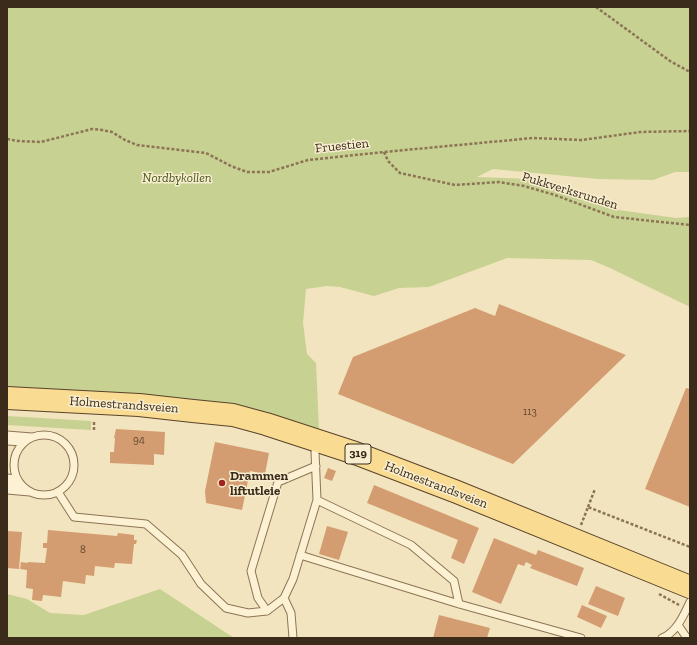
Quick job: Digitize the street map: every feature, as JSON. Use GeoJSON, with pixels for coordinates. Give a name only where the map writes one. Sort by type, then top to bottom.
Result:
{"type":"FeatureCollection","features":[{"type":"Feature","properties":{"kind":"main road","name":"Holmestrandsveien"},"geometry":{"type":"LineString","coordinates":[[7,398],[139,405],[233,415],[266,424],[355,453],[690,587]]}},
{"type":"Feature","properties":{"kind":"lane"},"geometry":{"type":"LineString","coordinates":[[7,490],[49,495],[58,492],[66,486],[71,478],[74,468],[74,457],[62,440],[52,435],[42,434],[32,437],[23,442],[16,451],[14,470],[16,479],[30,492]]}},
{"type":"Feature","properties":{"kind":"lane"},"geometry":{"type":"LineString","coordinates":[[7,435],[32,437]]}},
{"type":"Feature","properties":{"kind":"lane"},"geometry":{"type":"LineString","coordinates":[[58,492],[74,517],[146,524],[182,555],[201,584],[226,608],[248,613],[268,610],[284,598],[293,579],[317,500],[315,452],[318,441]]}},
{"type":"Feature","properties":{"kind":"lane"},"geometry":{"type":"LineString","coordinates":[[7,442],[23,442]]}},
{"type":"Feature","properties":{"kind":"lane"},"geometry":{"type":"LineString","coordinates":[[268,610],[258,598],[251,571],[278,482],[316,466]]}},
{"type":"Feature","properties":{"kind":"lane"},"geometry":{"type":"LineString","coordinates":[[7,478],[16,479]]}},
{"type":"Feature","properties":{"kind":"lane"},"geometry":{"type":"LineString","coordinates":[[7,484],[21,485]]}},
{"type":"Feature","properties":{"kind":"lane"},"geometry":{"type":"LineString","coordinates":[[317,500],[411,545],[454,581],[459,604]]}},
{"type":"Feature","properties":{"kind":"lane"},"geometry":{"type":"LineString","coordinates":[[300,555],[459,604],[581,638]]}},
{"type":"Feature","properties":{"kind":"lane"},"geometry":{"type":"LineString","coordinates":[[284,598],[291,613],[293,638]]}},
{"type":"Feature","properties":{"kind":"lane"},"geometry":{"type":"LineString","coordinates":[[662,638],[668,636],[678,625],[689,606]]}},
{"type":"Feature","properties":{"kind":"lane"},"geometry":{"type":"LineString","coordinates":[[678,625],[687,638]]}},
{"type":"Feature","properties":{"kind":"path"},"geometry":{"type":"LineString","coordinates":[[596,7],[670,61],[682,69],[690,72]]}},
{"type":"Feature","properties":{"kind":"path","name":"Fruestien"},"geometry":{"type":"LineString","coordinates":[[7,139],[41,142],[92,129],[102,130],[112,132],[125,140],[137,144],[206,153],[231,166],[247,172],[269,172],[308,160],[384,152],[533,138],[582,140],[640,132],[690,131]]}},
{"type":"Feature","properties":{"kind":"path","name":"Pukkverksrunden"},"geometry":{"type":"LineString","coordinates":[[384,152],[388,161],[400,172],[407,174],[455,185],[499,182],[524,186],[555,195],[614,217],[690,225]]}},
{"type":"Feature","properties":{"kind":"path"},"geometry":{"type":"LineString","coordinates":[[94,417],[94,430]]}},
{"type":"Feature","properties":{"kind":"path"},"geometry":{"type":"LineString","coordinates":[[574,540],[595,488]]}},
{"type":"Feature","properties":{"kind":"path"},"geometry":{"type":"LineString","coordinates":[[588,507],[690,547]]}},
{"type":"Feature","properties":{"kind":"path"},"geometry":{"type":"LineString","coordinates":[[656,592],[689,606]]}},
{"type":"Feature","properties":{"kind":"green space","name":"Nordbykollen"},"geometry":{"type":"Polygon","coordinates":[[[7,7],[690,7],[690,172],[675,172],[653,180],[598,179],[493,169],[477,177],[530,179],[611,209],[676,218],[690,217],[690,307],[591,260],[507,258],[429,287],[399,288],[374,296],[340,287],[327,286],[306,289],[303,323],[307,354],[316,363],[319,430],[270,416],[7,389],[7,7]]]}},
{"type":"Feature","properties":{"kind":"green space"},"geometry":{"type":"Polygon","coordinates":[[[7,416],[91,421],[91,430],[7,425],[7,416]]]}},
{"type":"Feature","properties":{"kind":"green space"},"geometry":{"type":"Polygon","coordinates":[[[160,589],[234,638],[7,638],[7,594],[27,599],[50,613],[84,615],[160,589]]]}},
{"type":"Feature","properties":{"kind":"building"},"geometry":{"type":"Polygon","coordinates":[[[499,304],[626,355],[513,464],[338,394],[353,357],[475,308],[495,316],[499,304]]]}},
{"type":"Feature","properties":{"kind":"building"},"geometry":{"type":"Polygon","coordinates":[[[686,388],[690,389],[690,507],[645,489],[686,388]]]}},
{"type":"Feature","properties":{"kind":"building"},"geometry":{"type":"Polygon","coordinates":[[[116,429],[165,432],[164,455],[154,454],[154,465],[110,463],[110,452],[114,452],[114,438],[116,429]]]}},
{"type":"Feature","properties":{"kind":"building"},"geometry":{"type":"Polygon","coordinates":[[[215,442],[269,453],[265,474],[250,471],[242,510],[206,503],[205,491],[215,442]]]}},
{"type":"Feature","properties":{"kind":"building"},"geometry":{"type":"Polygon","coordinates":[[[328,468],[336,471],[332,481],[324,478],[328,468]]]}},
{"type":"Feature","properties":{"kind":"building"},"geometry":{"type":"Polygon","coordinates":[[[374,485],[479,528],[464,564],[451,558],[458,540],[367,503],[374,485]]]}},
{"type":"Feature","properties":{"kind":"building"},"geometry":{"type":"Polygon","coordinates":[[[327,526],[348,532],[339,560],[319,554],[327,526]]]}},
{"type":"Feature","properties":{"kind":"building"},"geometry":{"type":"Polygon","coordinates":[[[48,530],[117,536],[118,533],[134,535],[134,540],[137,540],[136,544],[134,544],[132,564],[115,563],[114,568],[95,566],[94,576],[86,575],[85,584],[63,581],[61,597],[43,595],[42,601],[32,600],[33,589],[26,588],[27,570],[20,569],[21,562],[45,563],[47,548],[43,548],[43,543],[47,543],[48,530]]]}},
{"type":"Feature","properties":{"kind":"building"},"geometry":{"type":"Polygon","coordinates":[[[7,531],[22,532],[19,569],[7,568],[7,531]]]}},
{"type":"Feature","properties":{"kind":"building"},"geometry":{"type":"Polygon","coordinates":[[[494,538],[536,555],[538,550],[584,568],[577,586],[530,568],[532,565],[526,562],[524,566],[518,564],[501,604],[472,592],[494,538]]]}},
{"type":"Feature","properties":{"kind":"building"},"geometry":{"type":"Polygon","coordinates":[[[596,586],[625,598],[618,616],[588,604],[596,586]]]}},
{"type":"Feature","properties":{"kind":"building"},"geometry":{"type":"Polygon","coordinates":[[[582,605],[607,616],[601,628],[577,617],[582,605]]]}},
{"type":"Feature","properties":{"kind":"building"},"geometry":{"type":"Polygon","coordinates":[[[439,615],[490,628],[487,638],[433,638],[439,615]]]}},
{"type":"Feature","properties":{"kind":"place","name":"Drammen liftutleie"},"geometry":{"type":"Point","coordinates":[222,483]}}]}
